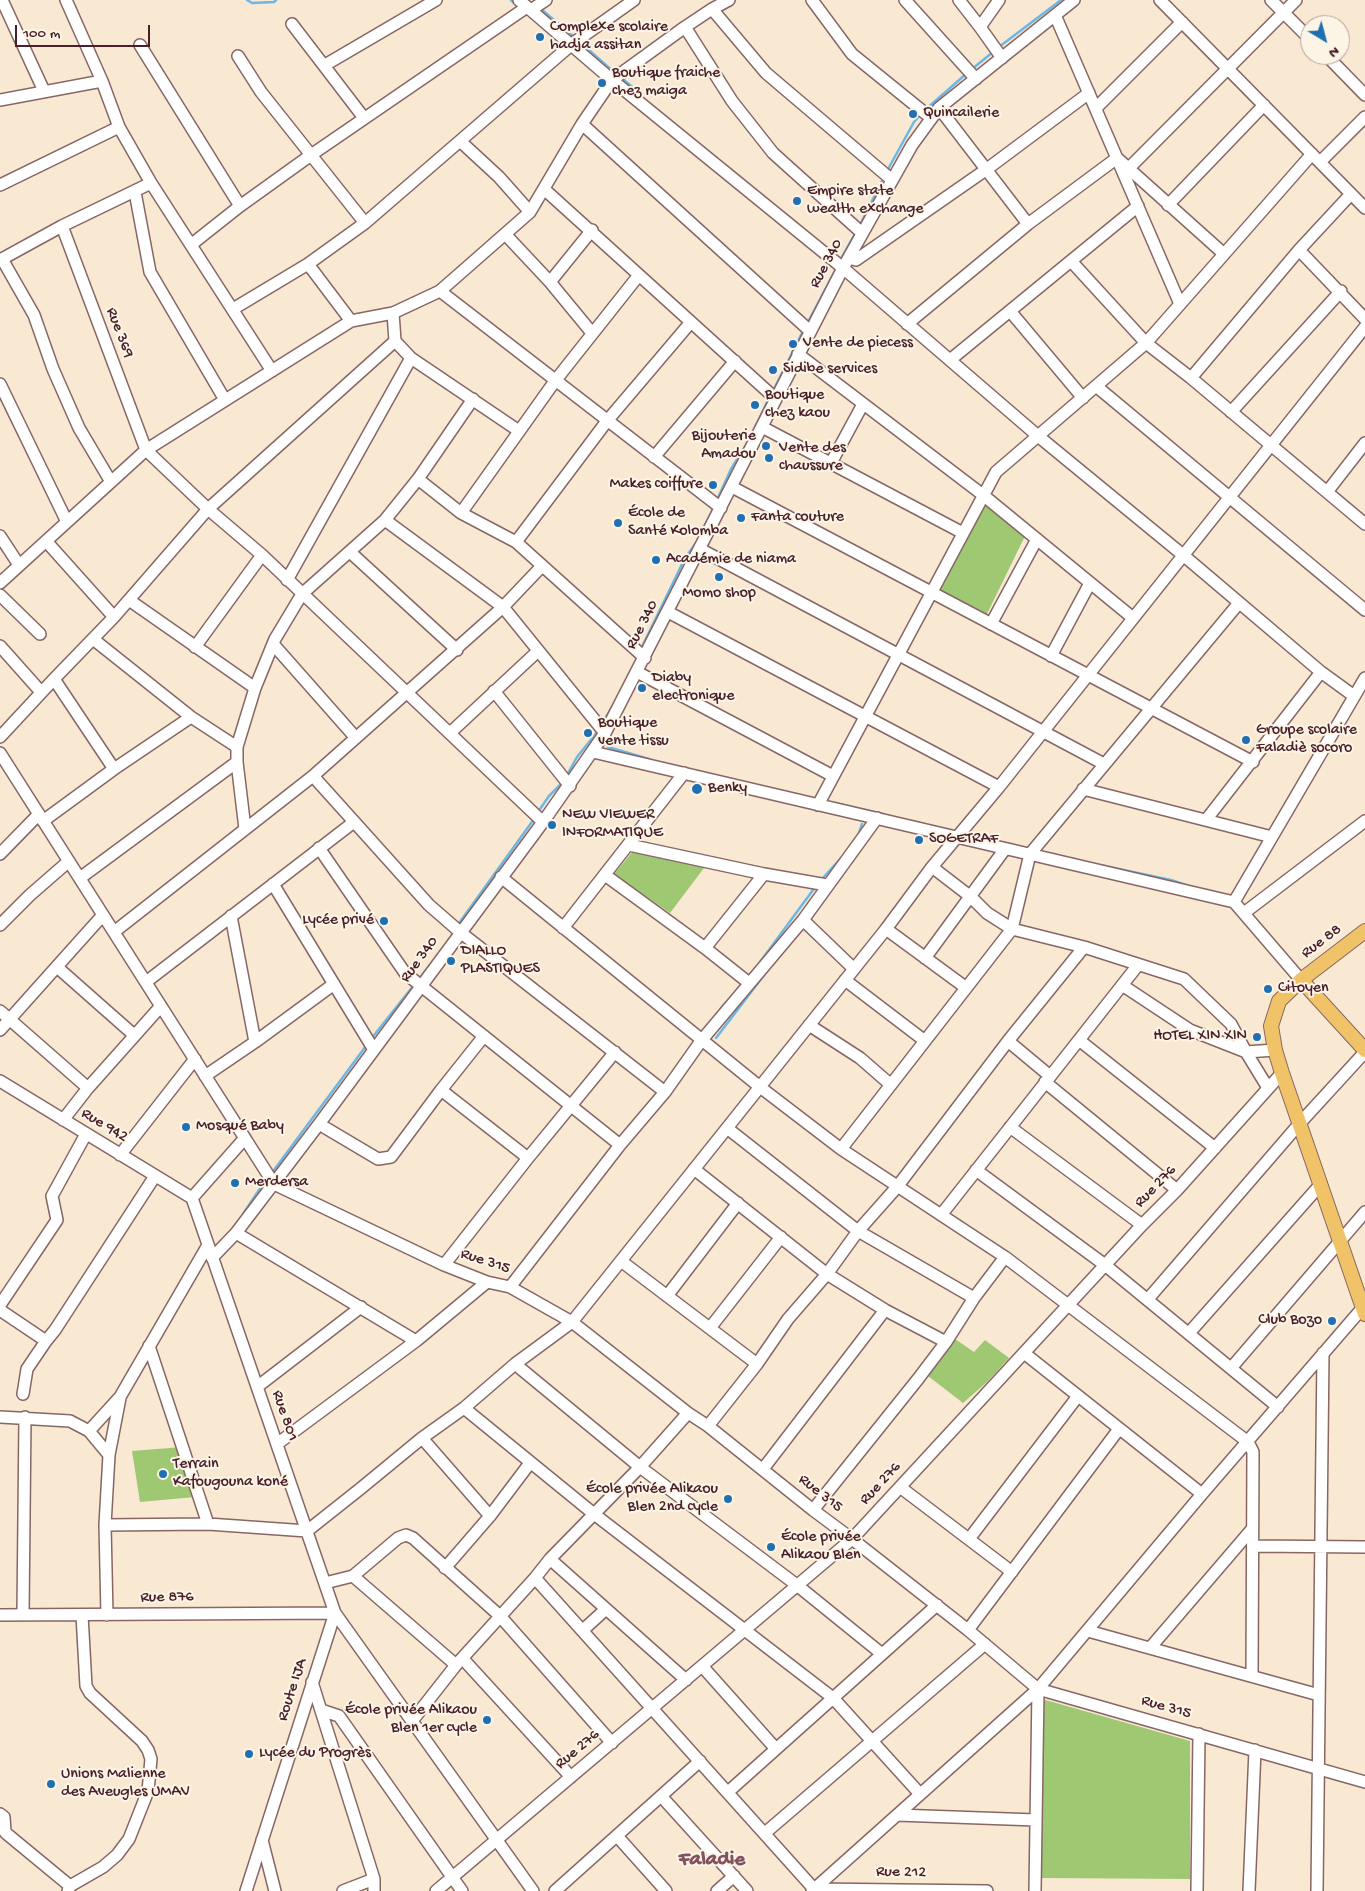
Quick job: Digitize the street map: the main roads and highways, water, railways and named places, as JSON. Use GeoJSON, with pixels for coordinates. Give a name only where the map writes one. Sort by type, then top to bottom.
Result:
{"type":"FeatureCollection","features":[{"type":"Feature","properties":{"kind":"main road","name":"Rue 88"},"geometry":{"type":"LineString","coordinates":[[1364,1309],[1282,1073],[1275,1050],[1271,1026],[1279,1001],[1301,980],[1365,932]]}},
{"type":"Feature","properties":{"kind":"main road"},"geometry":{"type":"LineString","coordinates":[[1301,980],[1364,1045]]}},
{"type":"Feature","properties":{"kind":"waterway"},"geometry":{"type":"LineString","coordinates":[[247,0],[252,3],[274,2],[276,0]]}},
{"type":"Feature","properties":{"kind":"waterway"},"geometry":{"type":"LineString","coordinates":[[511,0],[517,6]]}},
{"type":"Feature","properties":{"kind":"waterway"},"geometry":{"type":"LineString","coordinates":[[999,47],[1061,0]]}},
{"type":"Feature","properties":{"kind":"waterway"},"geometry":{"type":"LineString","coordinates":[[541,9],[575,38]]}},
{"type":"Feature","properties":{"kind":"waterway"},"geometry":{"type":"LineString","coordinates":[[581,43],[616,74]]}},
{"type":"Feature","properties":{"kind":"waterway"},"geometry":{"type":"LineString","coordinates":[[972,69],[993,52]]}},
{"type":"Feature","properties":{"kind":"waterway"},"geometry":{"type":"LineString","coordinates":[[925,110],[966,74]]}},
{"type":"Feature","properties":{"kind":"waterway"},"geometry":{"type":"LineString","coordinates":[[620,77],[640,93]]}},
{"type":"Feature","properties":{"kind":"waterway"},"geometry":{"type":"LineString","coordinates":[[887,171],[914,122],[921,114]]}},
{"type":"Feature","properties":{"kind":"waterway"},"geometry":{"type":"LineString","coordinates":[[860,225],[883,179]]}},
{"type":"Feature","properties":{"kind":"waterway"},"geometry":{"type":"LineString","coordinates":[[839,262],[856,232]]}},
{"type":"Feature","properties":{"kind":"waterway"},"geometry":{"type":"LineString","coordinates":[[807,324],[837,267]]}},
{"type":"Feature","properties":{"kind":"waterway"},"geometry":{"type":"LineString","coordinates":[[773,391],[804,329]]}},
{"type":"Feature","properties":{"kind":"waterway"},"geometry":{"type":"LineString","coordinates":[[717,500],[731,469],[748,442],[769,398]]}},
{"type":"Feature","properties":{"kind":"waterway"},"geometry":{"type":"LineString","coordinates":[[704,527],[714,507]]}},
{"type":"Feature","properties":{"kind":"waterway"},"geometry":{"type":"LineString","coordinates":[[641,649],[685,558],[696,543]]}},
{"type":"Feature","properties":{"kind":"waterway"},"geometry":{"type":"LineString","coordinates":[[602,724],[612,707]]}},
{"type":"Feature","properties":{"kind":"waterway"},"geometry":{"type":"LineString","coordinates":[[567,775],[577,757],[598,731]]}},
{"type":"Feature","properties":{"kind":"waterway"},"geometry":{"type":"LineString","coordinates":[[608,747],[649,759]]}},
{"type":"Feature","properties":{"kind":"waterway"},"geometry":{"type":"LineString","coordinates":[[538,812],[549,796],[563,782]]}},
{"type":"Feature","properties":{"kind":"waterway"},"geometry":{"type":"LineString","coordinates":[[835,803],[883,814]]}},
{"type":"Feature","properties":{"kind":"waterway"},"geometry":{"type":"LineString","coordinates":[[457,926],[534,819]]}},
{"type":"Feature","properties":{"kind":"waterway"},"geometry":{"type":"LineString","coordinates":[[912,821],[924,824]]}},
{"type":"Feature","properties":{"kind":"waterway"},"geometry":{"type":"LineString","coordinates":[[858,836],[862,824]]}},
{"type":"Feature","properties":{"kind":"waterway"},"geometry":{"type":"LineString","coordinates":[[821,880],[841,858]]}},
{"type":"Feature","properties":{"kind":"waterway"},"geometry":{"type":"LineString","coordinates":[[1100,865],[1171,880],[1189,886]]}},
{"type":"Feature","properties":{"kind":"waterway"},"geometry":{"type":"LineString","coordinates":[[760,962],[816,886]]}},
{"type":"Feature","properties":{"kind":"waterway"},"geometry":{"type":"LineString","coordinates":[[419,979],[433,961]]}},
{"type":"Feature","properties":{"kind":"waterway"},"geometry":{"type":"LineString","coordinates":[[716,1038],[771,966]]}},
{"type":"Feature","properties":{"kind":"waterway"},"geometry":{"type":"LineString","coordinates":[[371,1039],[414,985]]}},
{"type":"Feature","properties":{"kind":"waterway"},"geometry":{"type":"LineString","coordinates":[[721,1008],[739,988]]}},
{"type":"Feature","properties":{"kind":"waterway"},"geometry":{"type":"LineString","coordinates":[[271,1174],[366,1046]]}},
{"type":"Feature","properties":{"kind":"waterway"},"geometry":{"type":"LineString","coordinates":[[243,1214],[267,1178]]}},
{"type":"Feature","properties":{"kind":"place","name":"Complexe scolaire hadja assitan"},"geometry":{"type":"Point","coordinates":[540,37]}},
{"type":"Feature","properties":{"kind":"place","name":"Boutique fraiche chez maiga"},"geometry":{"type":"Point","coordinates":[602,83]}},
{"type":"Feature","properties":{"kind":"place","name":"Quincailerie"},"geometry":{"type":"Point","coordinates":[913,114]}},
{"type":"Feature","properties":{"kind":"place","name":"Empire state wealth exchange"},"geometry":{"type":"Point","coordinates":[797,201]}},
{"type":"Feature","properties":{"kind":"place","name":"Vente de piecess"},"geometry":{"type":"Point","coordinates":[793,344]}},
{"type":"Feature","properties":{"kind":"place","name":"Sidibe services"},"geometry":{"type":"Point","coordinates":[773,370]}},
{"type":"Feature","properties":{"kind":"place","name":"Boutique chez kaou"},"geometry":{"type":"Point","coordinates":[755,405]}},
{"type":"Feature","properties":{"kind":"place","name":"Bijouterie Amadou"},"geometry":{"type":"Point","coordinates":[766,446]}},
{"type":"Feature","properties":{"kind":"place","name":"Vente des chaussure"},"geometry":{"type":"Point","coordinates":[769,458]}},
{"type":"Feature","properties":{"kind":"place","name":"Makes coiffure"},"geometry":{"type":"Point","coordinates":[713,485]}},
{"type":"Feature","properties":{"kind":"place","name":"Fanta couture"},"geometry":{"type":"Point","coordinates":[741,518]}},
{"type":"Feature","properties":{"kind":"place","name":"École de Santé Kolomba"},"geometry":{"type":"Point","coordinates":[618,523]}},
{"type":"Feature","properties":{"kind":"place","name":"Académie de niama"},"geometry":{"type":"Point","coordinates":[656,560]}},
{"type":"Feature","properties":{"kind":"place","name":"Momo shop"},"geometry":{"type":"Point","coordinates":[719,577]}},
{"type":"Feature","properties":{"kind":"place","name":"Diaby electronique"},"geometry":{"type":"Point","coordinates":[642,688]}},
{"type":"Feature","properties":{"kind":"place","name":"Boutique vente tissu"},"geometry":{"type":"Point","coordinates":[588,733]}},
{"type":"Feature","properties":{"kind":"place","name":"Groupe scolaire Faladiè socoro"},"geometry":{"type":"Point","coordinates":[1246,740]}},
{"type":"Feature","properties":{"kind":"place","name":"Benky"},"geometry":{"type":"Point","coordinates":[697,789]}},
{"type":"Feature","properties":{"kind":"place","name":"NEW VIEWER INFORMATIQUE"},"geometry":{"type":"Point","coordinates":[552,825]}},
{"type":"Feature","properties":{"kind":"place","name":"SOGETRAF"},"geometry":{"type":"Point","coordinates":[919,840]}},
{"type":"Feature","properties":{"kind":"place","name":"Lycée privé"},"geometry":{"type":"Point","coordinates":[384,921]}},
{"type":"Feature","properties":{"kind":"place","name":"DIALLO PLASTIQUES"},"geometry":{"type":"Point","coordinates":[451,961]}},
{"type":"Feature","properties":{"kind":"place","name":"Citoyen"},"geometry":{"type":"Point","coordinates":[1268,989]}},
{"type":"Feature","properties":{"kind":"place","name":"HOTEL XIN XIN"},"geometry":{"type":"Point","coordinates":[1257,1037]}},
{"type":"Feature","properties":{"kind":"place","name":"Mosqué Baby"},"geometry":{"type":"Point","coordinates":[186,1127]}},
{"type":"Feature","properties":{"kind":"place","name":"Merdersa"},"geometry":{"type":"Point","coordinates":[235,1183]}},
{"type":"Feature","properties":{"kind":"place","name":"Club Bozo"},"geometry":{"type":"Point","coordinates":[1332,1321]}},
{"type":"Feature","properties":{"kind":"place","name":"Terrain Kafougouna koné"},"geometry":{"type":"Point","coordinates":[163,1474]}},
{"type":"Feature","properties":{"kind":"place","name":"École privée Alikaou Blen 2nd cycle"},"geometry":{"type":"Point","coordinates":[728,1499]}},
{"type":"Feature","properties":{"kind":"place","name":"École privée Alikaou Blen"},"geometry":{"type":"Point","coordinates":[771,1547]}},
{"type":"Feature","properties":{"kind":"place","name":"École privée Alikaou Blen 1er cycle"},"geometry":{"type":"Point","coordinates":[487,1720]}},
{"type":"Feature","properties":{"kind":"place","name":"Lycée du Progrès"},"geometry":{"type":"Point","coordinates":[249,1754]}},
{"type":"Feature","properties":{"kind":"place","name":"Unions Malienne des Aveugles UMAV"},"geometry":{"type":"Point","coordinates":[51,1784]}},
{"type":"Feature","properties":{"kind":"district","name":"Faladie"},"geometry":{"type":"Point","coordinates":[712,1861]}}]}
